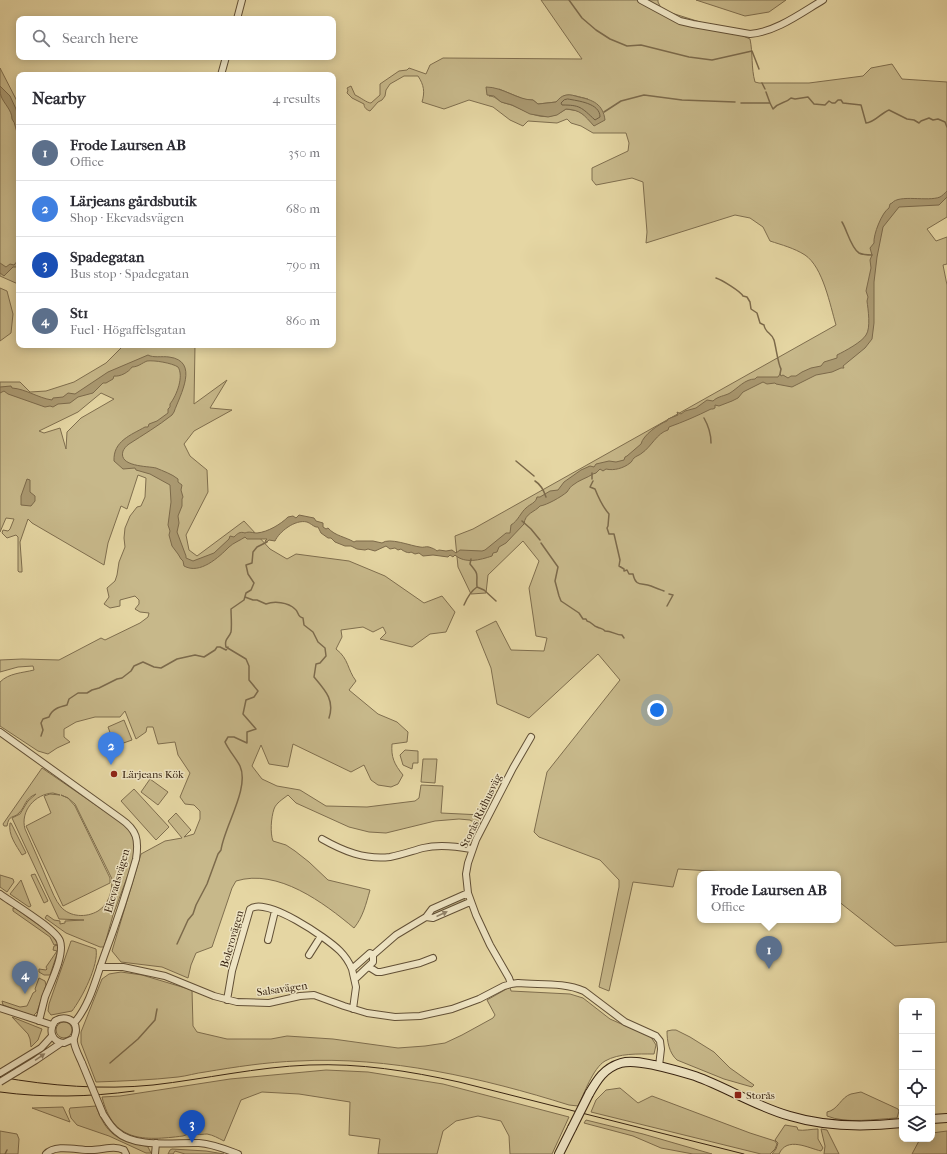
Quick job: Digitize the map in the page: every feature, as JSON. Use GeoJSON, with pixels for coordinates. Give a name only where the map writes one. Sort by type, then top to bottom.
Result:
{"type":"FeatureCollection","features":[{"type":"Feature","properties":{"kind":"street"},"geometry":{"type":"LineString","coordinates":[[238,16],[242,0]]}},
{"type":"Feature","properties":{"kind":"street"},"geometry":{"type":"LineString","coordinates":[[641,0],[680,21],[750,34],[759,33],[784,23],[823,0]]}},
{"type":"Feature","properties":{"kind":"street"},"geometry":{"type":"LineString","coordinates":[[222,72],[225,60]]}},
{"type":"Feature","properties":{"kind":"street","name":"Ekevadsvägen"},"geometry":{"type":"LineString","coordinates":[[0,732],[122,818],[129,824],[136,835],[136,859],[86,1005],[74,1023]]}},
{"type":"Feature","properties":{"kind":"street","name":"Storås Ridhusväg"},"geometry":{"type":"LineString","coordinates":[[511,984],[484,935],[470,902],[466,874],[472,850],[507,780],[531,737]]}},
{"type":"Feature","properties":{"kind":"street"},"geometry":{"type":"LineString","coordinates":[[322,840],[348,852],[369,857],[389,857],[438,845],[472,850]]}},
{"type":"Feature","properties":{"kind":"street"},"geometry":{"type":"LineString","coordinates":[[352,969],[370,953],[373,955],[396,935],[426,918],[432,909],[468,893]]}},
{"type":"Feature","properties":{"kind":"street"},"geometry":{"type":"LineString","coordinates":[[0,894],[47,927],[56,935],[60,942],[61,953],[39,1021]]}},
{"type":"Feature","properties":{"kind":"street"},"geometry":{"type":"LineString","coordinates":[[426,918],[433,918],[470,902]]}},
{"type":"Feature","properties":{"kind":"street","name":"Bolerovägen"},"geometry":{"type":"LineString","coordinates":[[227,1000],[232,971],[250,909],[255,906],[275,911],[304,925],[340,951],[349,962],[355,979],[356,987],[353,1009]]}},
{"type":"Feature","properties":{"kind":"street"},"geometry":{"type":"LineString","coordinates":[[268,940],[275,911]]}},
{"type":"Feature","properties":{"kind":"street"},"geometry":{"type":"LineString","coordinates":[[309,955],[321,936]]}},
{"type":"Feature","properties":{"kind":"street"},"geometry":{"type":"LineString","coordinates":[[355,979],[373,962],[373,955]]}},
{"type":"Feature","properties":{"kind":"street"},"geometry":{"type":"LineString","coordinates":[[369,966],[377,972],[381,972],[420,964],[433,958]]}},
{"type":"Feature","properties":{"kind":"street","name":"Salsavägen"},"geometry":{"type":"LineString","coordinates":[[100,967],[122,967],[165,976],[227,1000],[245,1003],[269,1003],[300,996],[314,995],[366,1013],[395,1017],[434,1014],[460,1007],[511,984]]}},
{"type":"Feature","properties":{"kind":"street"},"geometry":{"type":"LineString","coordinates":[[511,984],[518,983],[565,986],[578,988],[584,991],[625,1022],[656,1036],[660,1041],[661,1049],[659,1066]]}},
{"type":"Feature","properties":{"kind":"street"},"geometry":{"type":"LineString","coordinates":[[0,1008],[52,1025]]}},
{"type":"Feature","properties":{"kind":"street"},"geometry":{"type":"LineString","coordinates":[[60,1043],[52,1036],[52,1025],[55,1021],[66,1018],[74,1023],[76,1029],[73,1039],[74,1044],[103,1114],[119,1134],[136,1141],[156,1143],[201,1143],[217,1146],[238,1154]]}},
{"type":"Feature","properties":{"kind":"street"},"geometry":{"type":"LineString","coordinates":[[0,1073],[41,1048],[52,1036]]}},
{"type":"Feature","properties":{"kind":"street"},"geometry":{"type":"LineString","coordinates":[[0,1082],[60,1043],[73,1039]]}},
{"type":"Feature","properties":{"kind":"street"},"geometry":{"type":"LineString","coordinates":[[559,1154],[598,1078],[603,1073],[620,1063],[638,1062],[659,1066],[696,1077],[766,1108],[804,1120],[846,1125],[887,1125],[899,1123]]}},
{"type":"Feature","properties":{"kind":"street"},"geometry":{"type":"LineString","coordinates":[[935,1119],[947,1118]]}},
{"type":"Feature","properties":{"kind":"street"},"geometry":{"type":"LineString","coordinates":[[155,1154],[156,1143]]}},
{"type":"Feature","properties":{"kind":"street"},"geometry":{"type":"LineString","coordinates":[[46,1154],[51,1150],[64,1148],[92,1150],[113,1147],[124,1150],[126,1154]]}},
{"type":"Feature","properties":{"kind":"shaded area"},"geometry":{"type":"Polygon","coordinates":[[[541,0],[658,0],[662,10],[750,39],[755,82],[809,83],[863,76],[871,68],[892,64],[902,79],[947,82],[947,217],[927,229],[936,241],[947,237],[947,264],[943,265],[947,285],[947,942],[895,946],[841,903],[841,871],[710,871],[678,869],[673,887],[633,882],[609,991],[599,987],[619,887],[619,880],[600,860],[539,837],[534,832],[547,772],[620,680],[598,654],[529,718],[497,704],[491,668],[476,631],[496,621],[511,650],[544,651],[547,638],[536,636],[529,588],[539,561],[523,541],[488,575],[486,593],[471,594],[458,567],[455,536],[473,529],[836,325],[825,287],[817,268],[805,255],[797,250],[770,241],[763,227],[750,218],[735,215],[646,243],[647,232],[643,182],[632,178],[596,185],[592,180],[592,168],[628,151],[629,143],[626,133],[593,133],[581,126],[571,123],[567,119],[557,123],[528,121],[523,126],[510,120],[493,107],[469,100],[444,109],[422,102],[422,82],[418,76],[404,76],[390,84],[386,90],[385,96],[370,111],[366,109],[364,104],[352,98],[347,93],[347,88],[351,86],[355,95],[371,103],[380,95],[380,84],[399,71],[407,70],[409,68],[426,74],[430,65],[443,58],[582,59],[541,0]],[[499,89],[489,96],[534,115],[546,117],[552,116],[566,109],[579,111],[586,116],[588,99],[567,95],[563,96],[556,102],[538,104],[533,100],[526,100],[499,89]]]}},
{"type":"Feature","properties":{"kind":"shaded area"},"geometry":{"type":"Polygon","coordinates":[[[696,0],[786,0],[769,12],[745,16],[696,0]]]}},
{"type":"Feature","properties":{"kind":"shaded area"},"geometry":{"type":"Polygon","coordinates":[[[0,68],[16,99],[16,283],[0,276],[0,68]]]}},
{"type":"Feature","properties":{"kind":"shaded area"},"geometry":{"type":"Polygon","coordinates":[[[0,288],[7,291],[13,314],[11,333],[0,341],[0,288]]]}},
{"type":"Feature","properties":{"kind":"shaded area"},"geometry":{"type":"Polygon","coordinates":[[[121,348],[195,348],[194,404],[227,380],[210,408],[232,410],[194,431],[184,444],[190,456],[207,470],[208,492],[186,535],[189,550],[197,556],[244,521],[270,549],[287,559],[296,554],[349,561],[385,576],[424,603],[442,596],[455,612],[446,632],[430,634],[412,647],[380,639],[386,633],[383,627],[373,632],[363,627],[341,630],[342,637],[336,649],[346,660],[356,681],[349,690],[378,714],[397,722],[408,732],[407,742],[392,744],[394,760],[403,775],[398,784],[391,787],[378,785],[371,780],[364,765],[351,772],[293,744],[288,767],[269,764],[261,745],[252,766],[262,779],[277,786],[300,790],[326,806],[367,807],[415,801],[419,798],[421,785],[443,786],[441,813],[482,815],[477,824],[470,820],[459,819],[435,821],[386,833],[369,832],[349,827],[296,803],[288,795],[278,803],[274,809],[271,825],[273,841],[286,845],[295,851],[328,880],[370,890],[360,919],[354,928],[329,908],[300,890],[268,879],[252,878],[236,881],[232,888],[212,947],[196,953],[188,978],[162,967],[121,962],[112,951],[141,854],[165,841],[182,838],[168,821],[176,813],[191,830],[184,837],[194,834],[200,819],[200,811],[194,805],[185,804],[180,797],[190,773],[178,755],[175,742],[158,744],[153,727],[147,727],[146,732],[136,739],[125,711],[120,717],[95,717],[76,722],[64,729],[64,737],[70,742],[48,754],[38,751],[0,726],[0,682],[12,675],[34,670],[33,666],[18,667],[0,672],[0,660],[59,660],[101,638],[105,640],[140,623],[148,617],[149,613],[140,612],[135,609],[139,604],[139,600],[135,596],[120,600],[120,606],[110,608],[104,604],[109,597],[107,588],[115,581],[119,562],[125,547],[125,528],[130,516],[137,507],[141,506],[145,497],[146,478],[138,475],[127,509],[121,506],[108,543],[104,565],[32,523],[28,519],[20,542],[22,572],[19,572],[18,537],[16,535],[7,538],[2,533],[3,530],[8,531],[10,529],[14,519],[6,518],[0,532],[0,382],[20,382],[30,392],[46,391],[74,382],[106,363],[121,348]],[[101,393],[78,412],[39,431],[44,433],[60,428],[66,449],[67,432],[81,418],[114,399],[101,393]]]}},
{"type":"Feature","properties":{"kind":"shaded area"},"geometry":{"type":"Polygon","coordinates":[[[124,720],[132,740],[115,746],[108,727],[124,720]]]}},
{"type":"Feature","properties":{"kind":"shaded area"},"geometry":{"type":"Polygon","coordinates":[[[405,750],[418,751],[418,763],[413,763],[412,769],[403,765],[400,755],[405,750]]]}},
{"type":"Feature","properties":{"kind":"shaded area"},"geometry":{"type":"Polygon","coordinates":[[[423,759],[437,759],[435,783],[421,782],[423,759]]]}},
{"type":"Feature","properties":{"kind":"shaded area"},"geometry":{"type":"Polygon","coordinates":[[[42,768],[127,826],[134,838],[135,856],[113,915],[104,947],[100,947],[66,933],[45,918],[47,915],[54,920],[60,921],[60,924],[65,923],[65,921],[84,920],[59,919],[12,818],[20,814],[28,801],[36,794],[27,800],[17,815],[10,818],[7,826],[4,826],[3,824],[42,768]],[[53,793],[46,794],[35,800],[27,810],[24,822],[25,829],[52,892],[61,907],[73,915],[88,915],[98,911],[105,905],[110,893],[112,879],[75,804],[68,798],[75,806],[110,878],[110,883],[63,906],[26,826],[51,813],[44,796],[50,794],[60,795],[53,793]]]}},
{"type":"Feature","properties":{"kind":"shaded area"},"geometry":{"type":"Polygon","coordinates":[[[150,779],[168,792],[158,805],[141,792],[150,779]]]}},
{"type":"Feature","properties":{"kind":"shaded area"},"geometry":{"type":"Polygon","coordinates":[[[134,789],[169,827],[156,840],[121,801],[134,789]]]}},
{"type":"Feature","properties":{"kind":"shaded area"},"geometry":{"type":"Polygon","coordinates":[[[10,823],[26,853],[22,855],[11,836],[10,823]]]}},
{"type":"Feature","properties":{"kind":"shaded area"},"geometry":{"type":"Polygon","coordinates":[[[35,874],[48,901],[44,903],[31,875],[35,874]]]}},
{"type":"Feature","properties":{"kind":"shaded area"},"geometry":{"type":"Polygon","coordinates":[[[0,875],[13,879],[14,882],[7,892],[0,887],[0,875]]]}},
{"type":"Feature","properties":{"kind":"shaded area"},"geometry":{"type":"Polygon","coordinates":[[[21,880],[31,906],[29,907],[10,894],[21,880]]]}},
{"type":"Feature","properties":{"kind":"shaded area"},"geometry":{"type":"Polygon","coordinates":[[[464,898],[466,901],[432,917],[431,912],[464,898]]]}},
{"type":"Feature","properties":{"kind":"shaded area"},"geometry":{"type":"Polygon","coordinates":[[[13,908],[51,934],[58,944],[54,945],[50,937],[13,911],[13,908]]]}},
{"type":"Feature","properties":{"kind":"shaded area"},"geometry":{"type":"Polygon","coordinates":[[[71,941],[96,949],[95,964],[85,990],[72,1011],[51,1015],[48,1011],[49,1004],[71,941]]]}},
{"type":"Feature","properties":{"kind":"shaded area"},"geometry":{"type":"Polygon","coordinates":[[[58,945],[58,951],[50,975],[44,975],[39,972],[39,969],[47,969],[46,967],[57,951],[53,950],[54,946],[58,945]]]}},
{"type":"Feature","properties":{"kind":"shaded area"},"geometry":{"type":"Polygon","coordinates":[[[121,972],[142,975],[192,990],[193,1026],[197,1032],[227,1039],[271,1039],[287,1036],[333,1039],[398,1048],[445,1043],[493,1018],[495,1015],[487,1000],[510,987],[511,991],[570,994],[583,998],[610,1019],[651,1037],[656,1045],[654,1054],[622,1055],[610,1058],[601,1064],[593,1075],[578,1106],[569,1105],[503,1086],[435,1071],[366,1062],[332,1060],[263,1064],[148,1080],[96,1082],[81,1043],[81,1032],[102,979],[109,974],[121,972]]]}},
{"type":"Feature","properties":{"kind":"shaded area"},"geometry":{"type":"Polygon","coordinates":[[[39,978],[45,981],[46,985],[37,1012],[33,1016],[3,1005],[2,1001],[20,1007],[27,1006],[33,993],[36,991],[35,989],[39,978]]]}},
{"type":"Feature","properties":{"kind":"shaded area"},"geometry":{"type":"Polygon","coordinates":[[[12,1017],[42,1029],[38,1040],[31,1047],[28,1034],[12,1017]]]}},
{"type":"Feature","properties":{"kind":"shaded area"},"geometry":{"type":"Polygon","coordinates":[[[64,1022],[70,1024],[72,1030],[70,1036],[64,1038],[58,1036],[56,1030],[58,1024],[64,1022]]]}},
{"type":"Feature","properties":{"kind":"shaded area"},"geometry":{"type":"Polygon","coordinates":[[[676,1030],[690,1037],[714,1052],[730,1068],[754,1085],[752,1087],[724,1079],[677,1060],[672,1054],[668,1043],[667,1031],[676,1030]]]}},
{"type":"Feature","properties":{"kind":"shaded area"},"geometry":{"type":"Polygon","coordinates":[[[326,1070],[368,1072],[443,1084],[569,1117],[552,1154],[510,1154],[509,1136],[501,1121],[478,1116],[456,1121],[443,1131],[437,1154],[378,1154],[380,1139],[349,1135],[350,1102],[299,1094],[262,1092],[241,1100],[224,1141],[209,1134],[191,1133],[183,1136],[168,1138],[143,1138],[132,1135],[122,1130],[114,1123],[107,1112],[102,1097],[120,1096],[230,1079],[326,1070]]]}},
{"type":"Feature","properties":{"kind":"shaded area"},"geometry":{"type":"Polygon","coordinates":[[[620,1088],[638,1103],[652,1096],[775,1141],[777,1144],[775,1149],[770,1154],[761,1154],[591,1112],[596,1100],[606,1090],[620,1088]]]}},
{"type":"Feature","properties":{"kind":"shaded area"},"geometry":{"type":"Polygon","coordinates":[[[861,1092],[898,1109],[899,1111],[897,1118],[843,1120],[827,1116],[827,1112],[834,1109],[845,1098],[852,1094],[861,1092]]]}},
{"type":"Feature","properties":{"kind":"shaded area"},"geometry":{"type":"Polygon","coordinates":[[[96,1106],[104,1123],[114,1135],[127,1142],[146,1146],[151,1153],[146,1153],[109,1136],[77,1125],[71,1118],[69,1111],[70,1108],[96,1106]]]}},
{"type":"Feature","properties":{"kind":"shaded area"},"geometry":{"type":"Polygon","coordinates":[[[63,1107],[70,1122],[32,1108],[63,1107]]]}},
{"type":"Feature","properties":{"kind":"shaded area"},"geometry":{"type":"Polygon","coordinates":[[[586,1120],[643,1134],[712,1154],[693,1154],[661,1148],[633,1136],[584,1123],[586,1120]]]}},
{"type":"Feature","properties":{"kind":"shaded area"},"geometry":{"type":"Polygon","coordinates":[[[785,1125],[797,1127],[798,1130],[818,1129],[818,1139],[823,1148],[821,1151],[792,1144],[783,1149],[779,1154],[772,1154],[778,1143],[775,1140],[785,1125]]]}},
{"type":"Feature","properties":{"kind":"shaded area"},"geometry":{"type":"Polygon","coordinates":[[[821,1129],[827,1130],[839,1154],[824,1154],[825,1146],[821,1129]]]}},
{"type":"Feature","properties":{"kind":"shaded area"},"geometry":{"type":"Polygon","coordinates":[[[0,1131],[17,1134],[19,1139],[18,1154],[0,1154],[0,1131]]]}},
{"type":"Feature","properties":{"kind":"shaded area"},"geometry":{"type":"Polygon","coordinates":[[[947,1131],[947,1154],[912,1154],[918,1142],[935,1142],[935,1133],[947,1131]]]}},
{"type":"Feature","properties":{"kind":"shaded area"},"geometry":{"type":"Polygon","coordinates":[[[172,1149],[206,1151],[224,1154],[185,1154],[175,1151],[173,1154],[168,1154],[172,1149]]]}},
{"type":"Feature","properties":{"kind":"water"},"geometry":{"type":"Polygon","coordinates":[[[0,86],[10,96],[16,109],[16,129],[11,113],[2,99],[0,86]]]}},
{"type":"Feature","properties":{"kind":"water"},"geometry":{"type":"Polygon","coordinates":[[[486,87],[498,89],[521,98],[533,100],[538,104],[556,102],[564,95],[584,98],[593,101],[600,106],[605,120],[594,126],[579,112],[566,109],[557,115],[548,117],[530,114],[512,105],[501,102],[494,96],[487,95],[486,87]]]}},
{"type":"Feature","properties":{"kind":"water"},"geometry":{"type":"Polygon","coordinates":[[[947,191],[947,197],[939,205],[899,207],[883,227],[874,282],[874,323],[872,339],[865,348],[843,366],[844,368],[816,375],[792,387],[775,383],[767,384],[763,382],[743,392],[738,398],[732,401],[719,406],[715,405],[715,408],[713,409],[669,427],[668,430],[657,437],[628,465],[622,468],[606,469],[603,471],[600,469],[596,473],[575,483],[567,492],[558,498],[540,506],[526,517],[524,524],[506,543],[499,547],[497,552],[493,553],[492,556],[483,559],[463,560],[455,555],[453,557],[450,555],[448,557],[433,555],[423,556],[419,553],[410,553],[401,549],[390,549],[386,546],[375,551],[368,549],[357,549],[335,542],[331,538],[328,538],[321,533],[318,527],[315,527],[307,522],[298,522],[284,530],[275,541],[269,540],[266,543],[265,541],[267,539],[247,539],[245,537],[231,546],[215,560],[203,567],[190,568],[184,566],[183,561],[172,546],[169,535],[170,531],[168,525],[171,502],[170,485],[150,474],[136,470],[135,468],[123,469],[114,461],[116,448],[124,440],[145,427],[148,427],[149,424],[157,421],[168,413],[170,404],[179,386],[180,371],[178,367],[163,362],[147,361],[138,366],[132,367],[124,374],[114,376],[113,379],[103,383],[93,393],[78,397],[70,403],[58,404],[53,407],[45,407],[8,394],[4,391],[0,393],[0,387],[11,386],[12,388],[52,400],[53,398],[63,397],[68,393],[75,394],[108,372],[148,355],[155,357],[169,357],[178,360],[184,365],[186,372],[185,380],[172,415],[128,445],[123,451],[123,456],[129,463],[156,468],[170,474],[178,479],[178,482],[182,485],[181,490],[183,497],[182,506],[178,516],[179,523],[177,532],[186,558],[193,561],[214,553],[229,539],[230,536],[234,537],[242,532],[257,533],[266,531],[278,525],[288,517],[293,516],[296,518],[299,515],[314,518],[316,521],[323,523],[323,527],[326,529],[328,528],[334,533],[354,542],[373,541],[382,543],[385,541],[395,541],[421,547],[429,547],[437,551],[452,550],[456,553],[460,550],[482,551],[506,533],[510,533],[511,525],[524,510],[535,501],[537,497],[540,497],[550,491],[558,490],[564,482],[581,470],[590,466],[594,467],[596,464],[624,460],[625,457],[641,444],[648,434],[668,419],[678,415],[677,412],[681,414],[685,411],[696,408],[707,400],[713,401],[730,393],[745,382],[757,377],[778,377],[780,374],[781,376],[783,375],[788,378],[791,376],[796,376],[811,368],[821,366],[824,362],[837,358],[837,355],[861,341],[868,332],[868,297],[866,291],[871,268],[870,260],[872,255],[870,248],[874,243],[876,229],[886,210],[889,208],[890,204],[896,200],[907,198],[928,199],[941,197],[947,191]]]}},
{"type":"Feature","properties":{"kind":"water"},"geometry":{"type":"Polygon","coordinates":[[[0,263],[6,267],[10,264],[14,265],[16,263],[16,267],[13,267],[4,276],[0,273],[0,263]]]}},
{"type":"Feature","properties":{"kind":"water"},"geometry":{"type":"Polygon","coordinates":[[[27,479],[30,480],[30,492],[35,496],[35,501],[31,506],[21,505],[21,496],[27,479]]]}},
{"type":"Feature","properties":{"kind":"waterway"},"geometry":{"type":"LineString","coordinates":[[569,0],[582,18],[596,30],[610,39],[627,46],[641,45],[689,57],[712,60],[752,51],[759,69]]}},
{"type":"Feature","properties":{"kind":"waterway"},"geometry":{"type":"LineString","coordinates":[[762,83],[765,89]]}},
{"type":"Feature","properties":{"kind":"waterway"},"geometry":{"type":"LineString","coordinates":[[766,92],[770,103]]}},
{"type":"Feature","properties":{"kind":"waterway"},"geometry":{"type":"LineString","coordinates":[[604,112],[621,101],[644,95],[682,100],[735,102]]}},
{"type":"Feature","properties":{"kind":"waterway"},"geometry":{"type":"LineString","coordinates":[[741,103],[770,103],[773,109],[791,98],[795,99],[808,97],[814,104],[825,105],[829,101],[835,103],[838,100],[841,100],[843,103],[861,105],[866,123],[869,123],[889,110],[919,123],[929,118],[933,120],[938,119],[945,122],[947,127]]}},
{"type":"Feature","properties":{"kind":"waterway"},"geometry":{"type":"LineString","coordinates":[[842,222],[856,251],[862,254],[872,255]]}},
{"type":"Feature","properties":{"kind":"waterway"},"geometry":{"type":"LineString","coordinates":[[716,278],[731,286],[743,296],[747,297],[750,302],[751,309],[757,313],[760,323],[764,325],[766,330],[773,338],[781,369],[780,374]]}},
{"type":"Feature","properties":{"kind":"waterway"},"geometry":{"type":"LineString","coordinates":[[704,418],[709,430],[711,443]]}},
{"type":"Feature","properties":{"kind":"waterway"},"geometry":{"type":"LineString","coordinates":[[516,461],[534,476]]}},
{"type":"Feature","properties":{"kind":"waterway"},"geometry":{"type":"LineString","coordinates":[[592,473],[592,479]]}},
{"type":"Feature","properties":{"kind":"waterway"},"geometry":{"type":"LineString","coordinates":[[535,481],[542,488],[546,497]]}},
{"type":"Feature","properties":{"kind":"waterway"},"geometry":{"type":"LineString","coordinates":[[593,481],[590,487],[595,489],[604,508],[609,514],[607,528],[609,534],[614,534],[620,560],[619,566],[624,569],[624,571],[627,570],[629,574],[633,574],[638,583],[664,591]]}},
{"type":"Feature","properties":{"kind":"waterway"},"geometry":{"type":"LineString","coordinates":[[522,521],[540,540]]}},
{"type":"Feature","properties":{"kind":"waterway"},"geometry":{"type":"LineString","coordinates":[[177,944],[188,920],[193,914],[221,850],[242,785],[240,766],[225,742],[228,737],[234,737],[247,743],[247,732],[256,729],[243,714],[246,700],[254,697],[258,691],[249,680],[249,666],[246,659],[226,647],[226,642],[231,632],[231,609],[244,600],[246,593],[251,590],[254,583],[248,574],[246,565],[252,563],[253,552],[257,547],[267,542]]}},
{"type":"Feature","properties":{"kind":"waterway"},"geometry":{"type":"LineString","coordinates":[[541,543],[558,567],[555,581],[561,601],[579,613],[583,619],[586,619],[605,631],[622,635],[624,638]]}},
{"type":"Feature","properties":{"kind":"waterway"},"geometry":{"type":"LineString","coordinates":[[471,559],[470,564],[477,575],[477,587]]}},
{"type":"Feature","properties":{"kind":"waterway"},"geometry":{"type":"LineString","coordinates":[[477,587],[484,590],[496,601]]}},
{"type":"Feature","properties":{"kind":"waterway"},"geometry":{"type":"LineString","coordinates":[[464,605],[469,595],[477,587]]}},
{"type":"Feature","properties":{"kind":"waterway"},"geometry":{"type":"LineString","coordinates":[[667,606],[673,595],[669,594]]}},
{"type":"Feature","properties":{"kind":"waterway"},"geometry":{"type":"LineString","coordinates":[[245,597],[266,604],[281,603],[289,605],[296,610],[300,617],[303,618],[304,625],[313,632],[318,642],[325,648],[326,656],[320,663],[316,664],[314,677],[325,691],[330,701],[331,712],[329,718]]}},
{"type":"Feature","properties":{"kind":"waterway"},"geometry":{"type":"LineString","coordinates":[[41,736],[43,730],[41,723],[43,719],[49,717],[54,710],[67,705],[69,699],[78,693],[87,693],[122,678],[131,671],[134,666],[143,662],[154,667],[161,668],[177,659],[195,655],[204,657],[217,647],[226,650],[228,647]]}},
{"type":"Feature","properties":{"kind":"waterway"},"geometry":{"type":"LineString","coordinates":[[110,1063],[138,1039],[155,1020],[157,1009]]}},
{"type":"Feature","properties":{"kind":"waterway"},"geometry":{"type":"LineString","coordinates":[[5,1154],[7,1150]]}},
{"type":"Feature","properties":{"kind":"tram line"},"geometry":{"type":"LineString","coordinates":[[0,1077],[57,1085],[115,1087],[153,1085],[290,1066],[347,1065],[403,1071],[459,1082],[744,1154]]}},
{"type":"Feature","properties":{"kind":"tram line"},"geometry":{"type":"LineString","coordinates":[[0,1092],[67,1096],[101,1095],[134,1091]]}},
{"type":"Feature","properties":{"kind":"place","name":"Lärjeans gårdsbutik"},"geometry":{"type":"Point","coordinates":[111,765]}},
{"type":"Feature","properties":{"kind":"place","name":"Lärjeans Kök"},"geometry":{"type":"Point","coordinates":[114,774]}},
{"type":"Feature","properties":{"kind":"place","name":"Frode Laursen AB"},"geometry":{"type":"Point","coordinates":[769,969]}},
{"type":"Feature","properties":{"kind":"place","name":"St1"},"geometry":{"type":"Point","coordinates":[25,994]}},
{"type":"Feature","properties":{"kind":"place","name":"Storås"},"geometry":{"type":"Point","coordinates":[738,1095]}},
{"type":"Feature","properties":{"kind":"place","name":"Spadegatan"},"geometry":{"type":"Point","coordinates":[192,1143]}}]}
